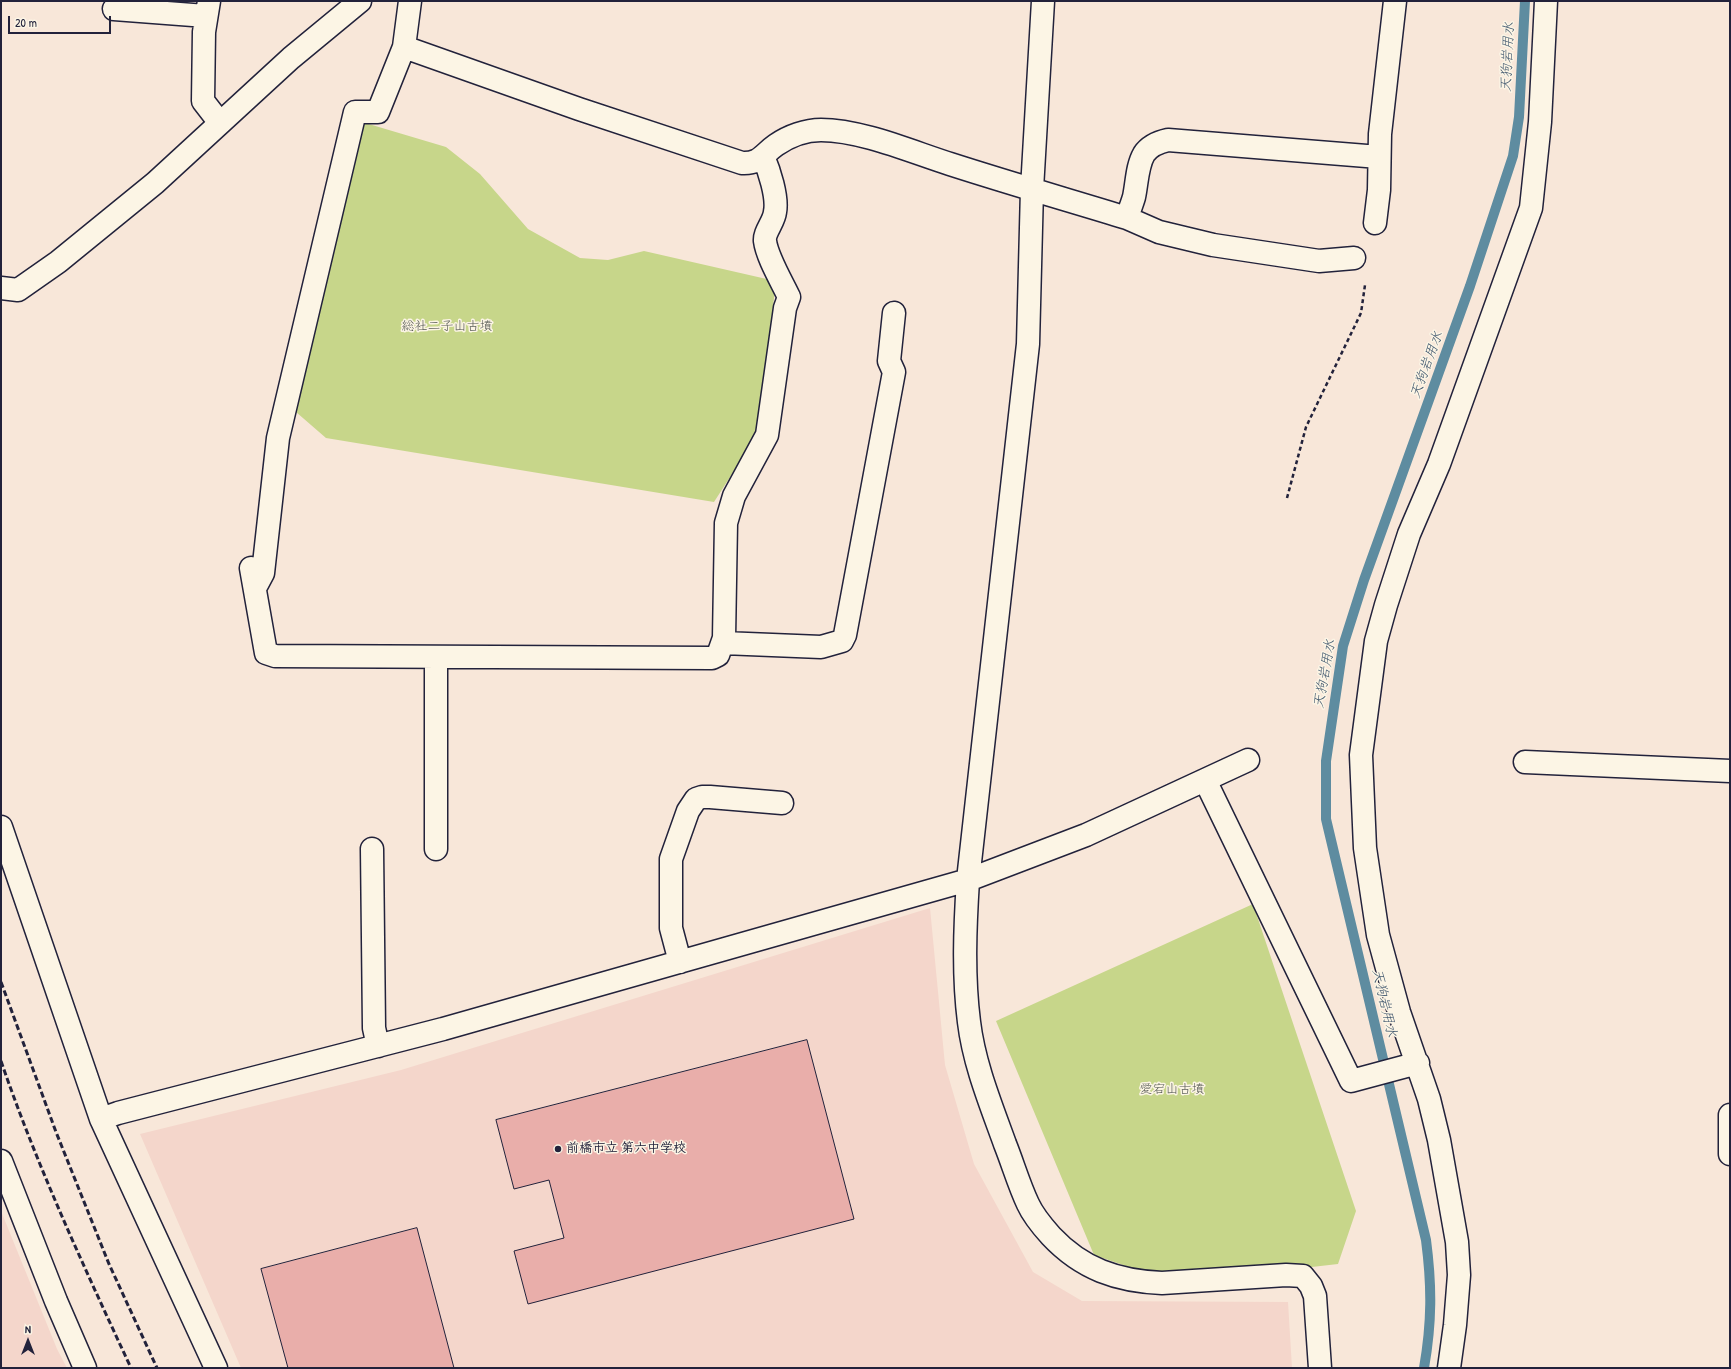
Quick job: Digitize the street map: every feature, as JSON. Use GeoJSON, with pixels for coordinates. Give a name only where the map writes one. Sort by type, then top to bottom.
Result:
{"type":"FeatureCollection","features":[{"type":"Feature","properties":{"kind":"street"},"geometry":{"type":"LineString","coordinates":[[9,289],[58,262],[155,182],[291,58],[360,1]]}},
{"type":"Feature","properties":{"kind":"street"},"geometry":{"type":"LineString","coordinates":[[255,589],[263,574],[278,438],[355,112],[378,112],[404,47],[410,1]]}},
{"type":"Feature","properties":{"kind":"street"},"geometry":{"type":"LineString","coordinates":[[1042,1],[1032,189],[1028,344],[968,880],[964,937],[969,1022],[974,1048],[993,1112],[1028,1205],[1042,1226],[1060,1245],[1080,1260],[1102,1272],[1122,1279],[1143,1282],[1286,1275],[1303,1276],[1311,1286],[1315,1296],[1320,1368]]}},
{"type":"Feature","properties":{"kind":"street"},"geometry":{"type":"LineString","coordinates":[[1375,224],[1379,190],[1380,134],[1395,1]]}},
{"type":"Feature","properties":{"kind":"street"},"geometry":{"type":"LineString","coordinates":[[1449,1368],[1455,1325],[1459,1275],[1457,1242],[1439,1140],[1429,1099],[1418,1063],[1399,1012],[1378,935],[1366,855],[1360,755],[1366,703],[1376,641],[1409,534],[1439,464],[1531,208],[1540,122],[1546,1]]}},
{"type":"Feature","properties":{"kind":"street"},"geometry":{"type":"LineString","coordinates":[[114,9],[208,8],[204,32],[203,101],[220,123]]}},
{"type":"Feature","properties":{"kind":"street"},"geometry":{"type":"LineString","coordinates":[[404,47],[579,109],[742,163],[751,163],[764,156],[776,145],[799,134],[820,130],[851,132],[1001,181],[1127,218],[1159,232],[1213,245],[1319,261],[1354,258]]}},
{"type":"Feature","properties":{"kind":"street"},"geometry":{"type":"LineString","coordinates":[[1127,218],[1134,197],[1140,164],[1144,154],[1151,146],[1159,142],[1168,140],[1379,158]]}},
{"type":"Feature","properties":{"kind":"street"},"geometry":{"type":"LineString","coordinates":[[251,568],[266,653],[274,656],[712,658],[718,655],[724,638],[726,523],[734,496],[767,435],[785,308],[789,298],[767,250],[765,239],[775,212],[774,196],[764,156]]}},
{"type":"Feature","properties":{"kind":"street"},"geometry":{"type":"LineString","coordinates":[[722,643],[821,647],[842,641],[845,635],[894,372],[889,361],[894,313]]}},
{"type":"Feature","properties":{"kind":"street"},"geometry":{"type":"LineString","coordinates":[[436,657],[436,849]]}},
{"type":"Feature","properties":{"kind":"street"},"geometry":{"type":"LineString","coordinates":[[101,1119],[118,1113],[378,1046],[968,880],[1086,835],[1248,760]]}},
{"type":"Feature","properties":{"kind":"street"},"geometry":{"type":"LineString","coordinates":[[1525,762],[1730,772]]}},
{"type":"Feature","properties":{"kind":"street"},"geometry":{"type":"LineString","coordinates":[[1205,780],[1351,1080],[1418,1063]]}},
{"type":"Feature","properties":{"kind":"street"},"geometry":{"type":"LineString","coordinates":[[680,962],[671,928],[671,859],[688,811],[696,799],[702,797],[782,803]]}},
{"type":"Feature","properties":{"kind":"street"},"geometry":{"type":"LineString","coordinates":[[1,827],[101,1119],[216,1368]]}},
{"type":"Feature","properties":{"kind":"street"},"geometry":{"type":"LineString","coordinates":[[372,850],[374,1028],[378,1046]]}},
{"type":"Feature","properties":{"kind":"street"},"geometry":{"type":"LineString","coordinates":[[1730,1115],[1730,1154]]}},
{"type":"Feature","properties":{"kind":"street"},"geometry":{"type":"LineString","coordinates":[[1,1161],[56,1301],[85,1368]]}},
{"type":"Feature","properties":{"kind":"path"},"geometry":{"type":"LineString","coordinates":[[1287,498],[1306,427],[1360,313],[1365,283]]}},
{"type":"Feature","properties":{"kind":"shaded area","name":"前橋市立 第六中学校"},"geometry":{"type":"Polygon","coordinates":[[[930,908],[945,1065],[974,1164],[1033,1272],[1082,1301],[1288,1302],[1292,1368],[241,1368],[140,1134],[401,1070],[930,908]]]}},
{"type":"Feature","properties":{"kind":"shaded area"},"geometry":{"type":"Polygon","coordinates":[[[1,1211],[57,1349],[67,1368],[1,1368],[1,1211]]]}},
{"type":"Feature","properties":{"kind":"green space","name":"総社二子山古墳"},"geometry":{"type":"Polygon","coordinates":[[[362,122],[446,147],[480,174],[528,229],[580,258],[608,260],[644,251],[771,280],[775,289],[759,432],[714,502],[326,438],[296,412],[362,122]]]}},
{"type":"Feature","properties":{"kind":"green space","name":"愛宕山古墳"},"geometry":{"type":"Polygon","coordinates":[[[1253,904],[1356,1211],[1338,1264],[1303,1268],[1152,1275],[1094,1255],[996,1021],[1253,904]]]}},
{"type":"Feature","properties":{"kind":"building"},"geometry":{"type":"Polygon","coordinates":[[[807,1040],[854,1219],[528,1304],[514,1251],[564,1238],[549,1180],[514,1189],[496,1120],[807,1040]]]}},
{"type":"Feature","properties":{"kind":"building"},"geometry":{"type":"Polygon","coordinates":[[[417,1228],[454,1368],[288,1368],[261,1269],[417,1228]]]}},
{"type":"Feature","properties":{"kind":"waterway","name":"天狗岩用水"},"geometry":{"type":"LineString","coordinates":[[1424,1368],[1430,1319],[1430,1289],[1426,1240],[1326,819],[1326,761],[1343,646],[1364,580],[1470,286],[1513,156],[1519,117],[1525,1]]}},
{"type":"Feature","properties":{"kind":"railway"},"geometry":{"type":"LineString","coordinates":[[1,982],[56,1132],[109,1264],[157,1368]]}},
{"type":"Feature","properties":{"kind":"railway"},"geometry":{"type":"LineString","coordinates":[[1,1061],[46,1178],[131,1368]]}},
{"type":"Feature","properties":{"kind":"place","name":"前橋市立 第六中学校"},"geometry":{"type":"Point","coordinates":[558,1149]}}]}
